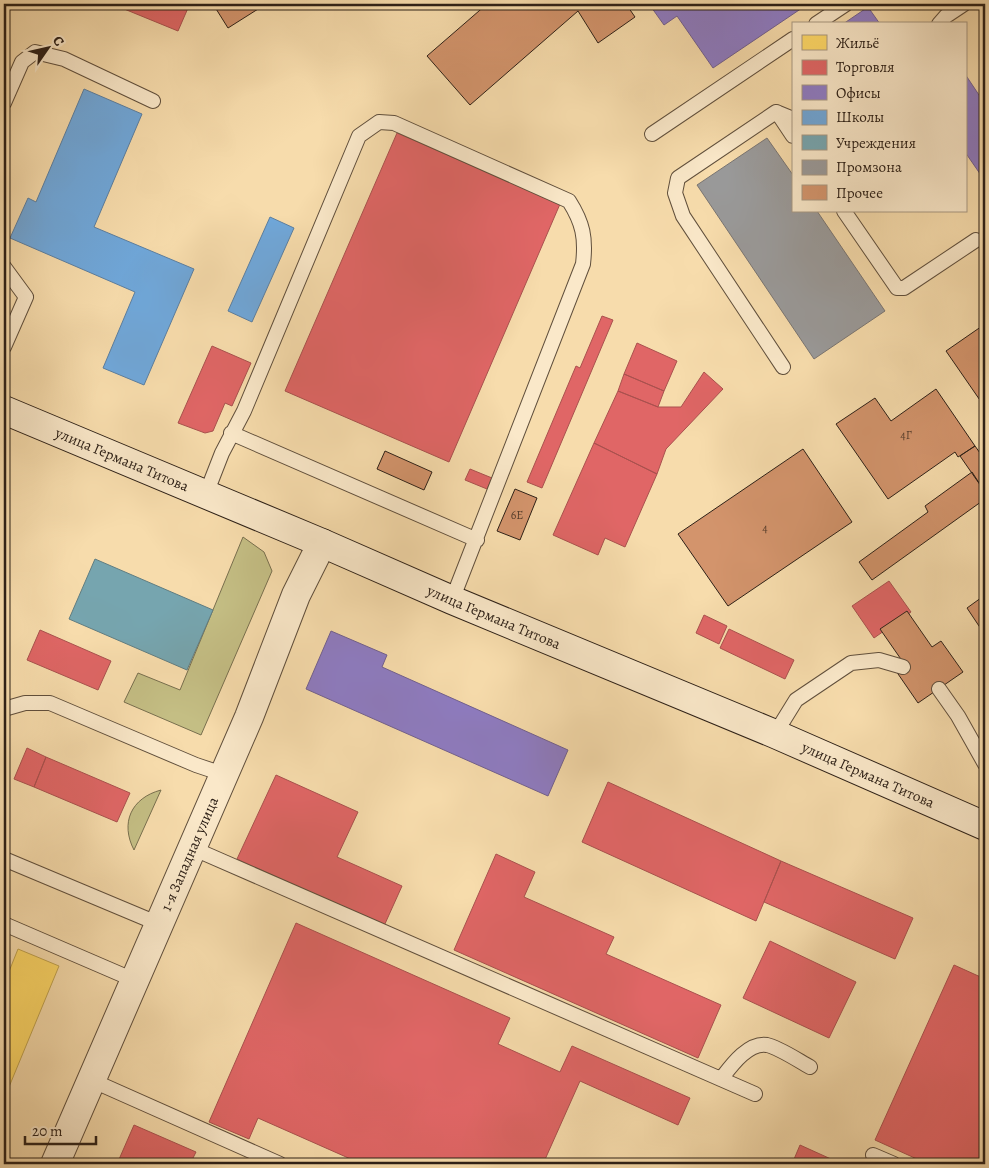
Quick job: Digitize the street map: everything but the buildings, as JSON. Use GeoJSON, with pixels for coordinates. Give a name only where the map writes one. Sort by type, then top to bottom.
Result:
{"type":"FeatureCollection","features":[{"type":"Feature","properties":{"kind":"street","name":"улица Германа Титова"},"geometry":{"type":"LineString","coordinates":[[4,410],[322,543],[452,600],[775,734],[985,826]]}},
{"type":"Feature","properties":{"kind":"street","name":"1-я Западная улица"},"geometry":{"type":"LineString","coordinates":[[54,1164],[248,717],[296,595],[322,543]]}},
{"type":"Feature","properties":{"kind":"lane"},"geometry":{"type":"LineString","coordinates":[[819,22],[846,4]]}},
{"type":"Feature","properties":{"kind":"lane"},"geometry":{"type":"LineString","coordinates":[[941,22],[946,16],[964,4]]}},
{"type":"Feature","properties":{"kind":"lane"},"geometry":{"type":"LineString","coordinates":[[652,134],[792,40]]}},
{"type":"Feature","properties":{"kind":"lane"},"geometry":{"type":"LineString","coordinates":[[4,103],[22,62],[35,52],[64,59],[153,101]]}},
{"type":"Feature","properties":{"kind":"lane"},"geometry":{"type":"LineString","coordinates":[[776,112],[792,119]]}},
{"type":"Feature","properties":{"kind":"lane"},"geometry":{"type":"LineString","coordinates":[[776,112],[792,135]]}},
{"type":"Feature","properties":{"kind":"lane"},"geometry":{"type":"LineString","coordinates":[[776,112],[678,178],[675,193],[683,216],[784,367]]}},
{"type":"Feature","properties":{"kind":"lane"},"geometry":{"type":"LineString","coordinates":[[206,494],[231,433],[244,411],[359,136],[379,122],[394,123],[569,201],[580,219],[585,245],[583,264],[452,600]]}},
{"type":"Feature","properties":{"kind":"lane"},"geometry":{"type":"LineString","coordinates":[[845,212],[897,288],[904,288],[976,240]]}},
{"type":"Feature","properties":{"kind":"lane"},"geometry":{"type":"LineString","coordinates":[[4,267],[26,297],[4,347]]}},
{"type":"Feature","properties":{"kind":"lane"},"geometry":{"type":"LineString","coordinates":[[231,433],[477,540]]}},
{"type":"Feature","properties":{"kind":"lane"},"geometry":{"type":"LineString","coordinates":[[775,734],[796,700],[852,663],[879,660],[903,667]]}},
{"type":"Feature","properties":{"kind":"lane"},"geometry":{"type":"LineString","coordinates":[[939,689],[958,716],[985,764]]}},
{"type":"Feature","properties":{"kind":"lane"},"geometry":{"type":"LineString","coordinates":[[4,710],[25,703],[50,703],[223,774]]}},
{"type":"Feature","properties":{"kind":"lane"},"geometry":{"type":"LineString","coordinates":[[192,848],[755,1094]]}},
{"type":"Feature","properties":{"kind":"lane"},"geometry":{"type":"LineString","coordinates":[[4,859],[159,924]]}},
{"type":"Feature","properties":{"kind":"lane"},"geometry":{"type":"LineString","coordinates":[[4,924],[134,980]]}},
{"type":"Feature","properties":{"kind":"lane"},"geometry":{"type":"LineString","coordinates":[[721,1079],[735,1061],[755,1047],[768,1045],[810,1067]]}},
{"type":"Feature","properties":{"kind":"lane"},"geometry":{"type":"LineString","coordinates":[[91,1080],[280,1164]]}},
{"type":"Feature","properties":{"kind":"lane"},"geometry":{"type":"LineString","coordinates":[[873,1155],[894,1164]]}},
{"type":"Feature","properties":{"kind":"shaded area"},"geometry":{"type":"Polygon","coordinates":[[[243,537],[264,552],[272,571],[201,735],[124,702],[138,673],[180,690],[243,537]]]}},
{"type":"Feature","properties":{"kind":"shaded area"},"geometry":{"type":"Polygon","coordinates":[[[161,790],[134,850],[128,830],[128,821],[131,813],[142,799],[161,790]]]}}]}
